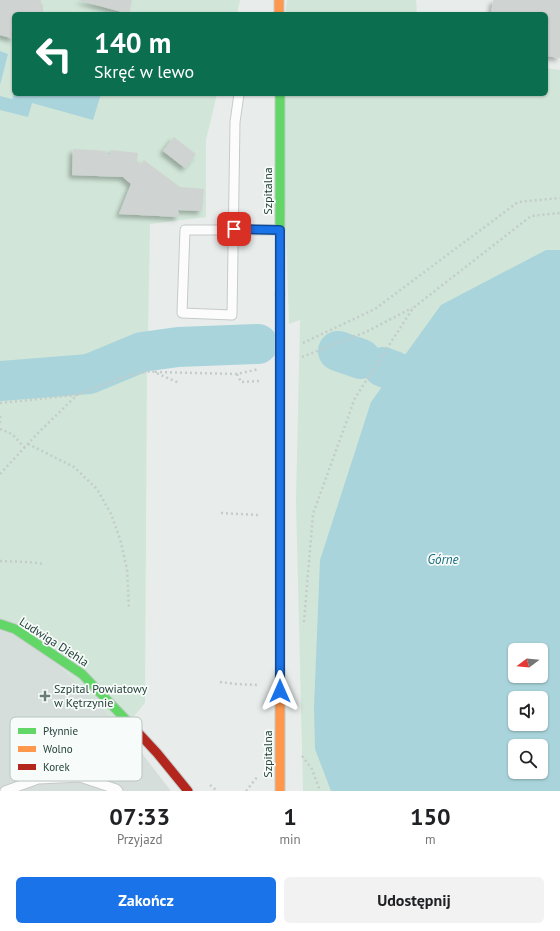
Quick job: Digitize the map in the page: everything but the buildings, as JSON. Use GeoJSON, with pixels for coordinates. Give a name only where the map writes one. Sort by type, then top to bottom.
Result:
{"type":"FeatureCollection","features":[{"type":"Feature","properties":{"kind":"street"},"geometry":{"type":"LineString","coordinates":[[279,0],[279,12]]}},
{"type":"Feature","properties":{"kind":"street","name":"Szpitalna"},"geometry":{"type":"LineString","coordinates":[[280,96],[280,791]]}},
{"type":"Feature","properties":{"kind":"street","name":"Ludwiga Diehla"},"geometry":{"type":"LineString","coordinates":[[0,624],[15,629],[82,674],[123,717]]}},
{"type":"Feature","properties":{"kind":"street","name":"Ludwiga Diehla"},"geometry":{"type":"LineString","coordinates":[[142,737],[188,791]]}},
{"type":"Feature","properties":{"kind":"lane"},"geometry":{"type":"LineString","coordinates":[[239,96],[235,122],[234,229],[232,315],[182,313],[185,230],[234,229],[280,230]]}},
{"type":"Feature","properties":{"kind":"lane"},"geometry":{"type":"LineString","coordinates":[[5,791],[32,781]]}},
{"type":"Feature","properties":{"kind":"lane"},"geometry":{"type":"LineString","coordinates":[[94,781],[118,791]]}},
{"type":"Feature","properties":{"kind":"path"},"geometry":{"type":"LineString","coordinates":[[299,345],[375,309],[518,202],[560,198]]}},
{"type":"Feature","properties":{"kind":"path"},"geometry":{"type":"LineString","coordinates":[[299,359],[366,332],[413,308],[531,216],[560,213]]}},
{"type":"Feature","properties":{"kind":"path"},"geometry":{"type":"LineString","coordinates":[[303,629],[313,514],[355,398],[413,308]]}},
{"type":"Feature","properties":{"kind":"path"},"geometry":{"type":"LineString","coordinates":[[0,403],[77,395],[129,375],[152,372],[237,374],[263,368]]}},
{"type":"Feature","properties":{"kind":"path"},"geometry":{"type":"LineString","coordinates":[[152,372],[179,383]]}},
{"type":"Feature","properties":{"kind":"path"},"geometry":{"type":"LineString","coordinates":[[237,374],[241,382],[263,381]]}},
{"type":"Feature","properties":{"kind":"path"},"geometry":{"type":"LineString","coordinates":[[0,474],[77,395]]}},
{"type":"Feature","properties":{"kind":"path"},"geometry":{"type":"LineString","coordinates":[[0,416],[0,424]]}},
{"type":"Feature","properties":{"kind":"path"},"geometry":{"type":"LineString","coordinates":[[0,428],[12,434],[25,448]]}},
{"type":"Feature","properties":{"kind":"path"},"geometry":{"type":"LineString","coordinates":[[28,444],[74,467],[97,489],[111,514],[120,538],[127,569],[129,608]]}},
{"type":"Feature","properties":{"kind":"path"},"geometry":{"type":"LineString","coordinates":[[221,513],[264,515]]}},
{"type":"Feature","properties":{"kind":"path"},"geometry":{"type":"LineString","coordinates":[[0,561],[45,564]]}},
{"type":"Feature","properties":{"kind":"path"},"geometry":{"type":"LineString","coordinates":[[220,682],[261,685]]}},
{"type":"Feature","properties":{"kind":"path"},"geometry":{"type":"LineString","coordinates":[[300,752],[312,769],[320,791]]}},
{"type":"Feature","properties":{"kind":"shaded area"},"geometry":{"type":"Polygon","coordinates":[[[0,624],[58,664],[111,717],[10,717],[10,781],[142,781],[142,754],[171,791],[0,791],[0,624]]]}},
{"type":"Feature","properties":{"kind":"green space"},"geometry":{"type":"Polygon","coordinates":[[[0,0],[240,0],[237,12],[12,12],[12,96],[217,96],[206,140],[206,217],[150,224],[148,338],[82,363],[0,365],[0,0]]]}},
{"type":"Feature","properties":{"kind":"green space"},"geometry":{"type":"Polygon","coordinates":[[[287,0],[416,0],[417,12],[285,12],[287,0]]]}},
{"type":"Feature","properties":{"kind":"green space"},"geometry":{"type":"Polygon","coordinates":[[[548,68],[560,70],[560,791],[303,791],[296,501],[300,320],[289,324],[281,96],[548,96],[548,68]]]}},
{"type":"Feature","properties":{"kind":"green space"},"geometry":{"type":"Polygon","coordinates":[[[142,352],[147,369],[145,703],[133,717],[111,717],[58,664],[0,624],[0,381],[89,374],[142,352]]]}},
{"type":"Feature","properties":{"kind":"water"},"geometry":{"type":"Polygon","coordinates":[[[0,51],[8,54],[0,85],[0,51]]]}},
{"type":"Feature","properties":{"kind":"water"},"geometry":{"type":"Polygon","coordinates":[[[0,96],[12,99],[13,96],[100,96],[93,120],[32,103],[28,117],[0,110],[0,96]]]}},
{"type":"Feature","properties":{"kind":"water","name":"Górne"},"geometry":{"type":"Polygon","coordinates":[[[546,250],[560,250],[560,791],[331,791],[315,749],[314,707],[320,560],[371,402],[441,305],[546,250]]]}},
{"type":"Feature","properties":{"kind":"waterway"},"geometry":{"type":"LineString","coordinates":[[0,381],[89,374],[142,352],[178,347],[258,344]]}},
{"type":"Feature","properties":{"kind":"waterway"},"geometry":{"type":"LineString","coordinates":[[338,351],[361,359]]}},
{"type":"Feature","properties":{"kind":"waterway"},"geometry":{"type":"LineString","coordinates":[[383,367],[394,371]]}},
{"type":"Feature","properties":{"kind":"traffic: fast"},"geometry":{"type":"LineString","coordinates":[[280,96],[280,294]]}},
{"type":"Feature","properties":{"kind":"traffic: fast"},"geometry":{"type":"LineString","coordinates":[[0,624],[15,629],[82,674],[123,717]]}},
{"type":"Feature","properties":{"kind":"traffic: slow"},"geometry":{"type":"LineString","coordinates":[[279,0],[279,12]]}},
{"type":"Feature","properties":{"kind":"traffic: slow"},"geometry":{"type":"LineString","coordinates":[[280,605],[280,791]]}},
{"type":"Feature","properties":{"kind":"traffic: jam"},"geometry":{"type":"LineString","coordinates":[[280,294],[280,605]]}},
{"type":"Feature","properties":{"kind":"traffic: jam"},"geometry":{"type":"LineString","coordinates":[[142,737],[188,791]]}},
{"type":"Feature","properties":{"kind":"place","name":"Szpital Powiatowy w Kętrzynie"},"geometry":{"type":"Point","coordinates":[45,696]}},
{"type":"Feature","properties":{"kind":"route"},"geometry":{"type":"LineString","coordinates":[[234,229],[280,230],[280,691]]}}]}
